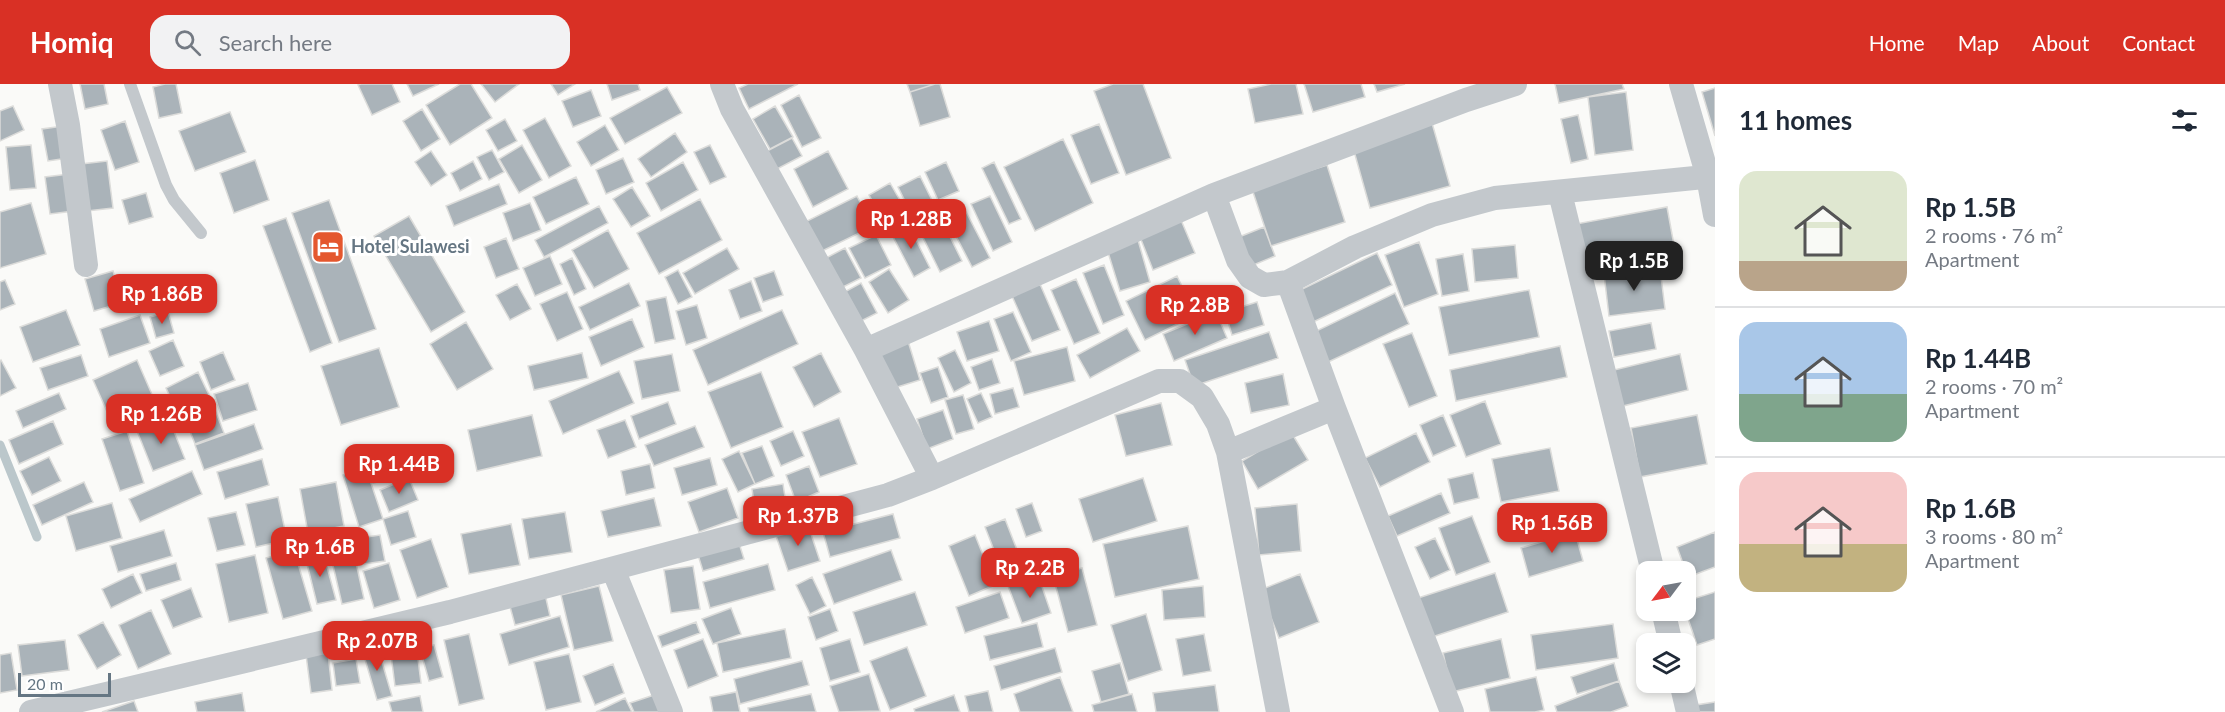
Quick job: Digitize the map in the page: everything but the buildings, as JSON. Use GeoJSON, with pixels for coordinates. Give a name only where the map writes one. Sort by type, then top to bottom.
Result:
{"type":"FeatureCollection","features":[{"type":"Feature","properties":{"kind":"street"},"geometry":{"type":"LineString","coordinates":[[60,84],[68,125],[86,265]]}},
{"type":"Feature","properties":{"kind":"street"},"geometry":{"type":"LineString","coordinates":[[722,84],[732,109],[866,350],[932,478]]}},
{"type":"Feature","properties":{"kind":"street"},"geometry":{"type":"LineString","coordinates":[[866,350],[1214,195],[1463,92],[1515,84]]}},
{"type":"Feature","properties":{"kind":"street"},"geometry":{"type":"LineString","coordinates":[[1681,84],[1711,177],[1715,215]]}},
{"type":"Feature","properties":{"kind":"street"},"geometry":{"type":"LineString","coordinates":[[1214,195],[1238,260],[1250,277],[1264,285],[1288,282],[1355,247],[1432,215],[1495,198],[1711,177]]}},
{"type":"Feature","properties":{"kind":"street"},"geometry":{"type":"LineString","coordinates":[[1560,193],[1650,561]]}},
{"type":"Feature","properties":{"kind":"street"},"geometry":{"type":"LineString","coordinates":[[1288,282],[1334,408],[1452,712]]}},
{"type":"Feature","properties":{"kind":"street"},"geometry":{"type":"LineString","coordinates":[[31,712],[450,612],[888,495],[1159,381],[1180,381],[1202,397],[1218,424],[1228,452],[1278,712]]}},
{"type":"Feature","properties":{"kind":"street"},"geometry":{"type":"LineString","coordinates":[[1228,452],[1334,408]]}},
{"type":"Feature","properties":{"kind":"street"},"geometry":{"type":"LineString","coordinates":[[613,569],[671,712]]}},
{"type":"Feature","properties":{"kind":"street"},"geometry":{"type":"LineString","coordinates":[[1684,693],[1688,712]]}},
{"type":"Feature","properties":{"kind":"lane"},"geometry":{"type":"LineString","coordinates":[[130,84],[166,185],[174,200],[201,233]]}},
{"type":"Feature","properties":{"kind":"waterway"},"geometry":{"type":"LineString","coordinates":[[0,445],[37,537]]}},
{"type":"Feature","properties":{"kind":"place","name":"Hotel Sulawesi"},"geometry":{"type":"Point","coordinates":[328,247]}}]}
